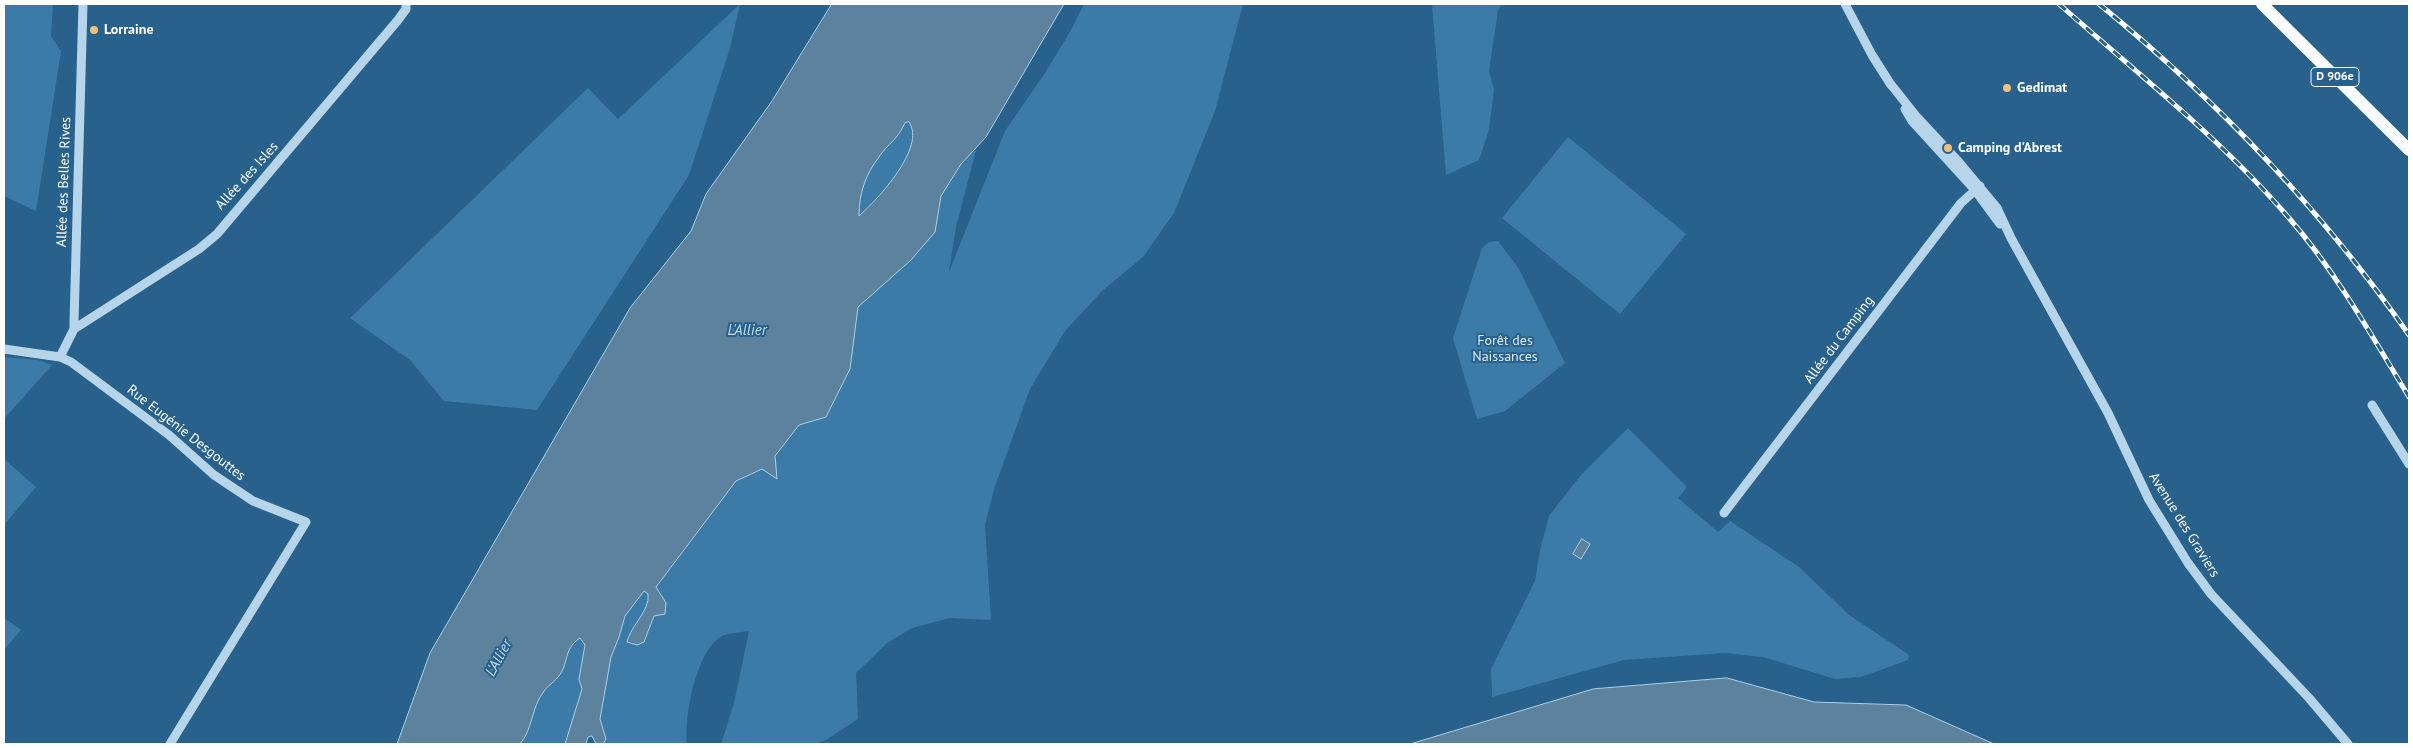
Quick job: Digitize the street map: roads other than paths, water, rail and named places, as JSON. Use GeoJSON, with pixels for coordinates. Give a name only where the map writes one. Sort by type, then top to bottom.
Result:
{"type":"FeatureCollection","features":[{"type":"Feature","properties":{"kind":"main road","name":"D 906e"},"geometry":{"type":"LineString","coordinates":[[2262,4],[2409,150]]}},
{"type":"Feature","properties":{"kind":"street","name":"Allée des Belles Rives"},"geometry":{"type":"LineString","coordinates":[[60,357],[74,329],[83,4]]}},
{"type":"Feature","properties":{"kind":"street","name":"Allée des Isles"},"geometry":{"type":"LineString","coordinates":[[74,329],[199,249],[217,234],[398,20],[406,9],[406,4]]}},
{"type":"Feature","properties":{"kind":"street","name":"Avenue des Graviers"},"geometry":{"type":"LineString","coordinates":[[1845,4],[1872,55],[1889,82],[1977,188],[1997,208],[2011,238],[2108,413],[2149,500],[2188,563],[2211,594],[2309,698],[2348,744]]}},
{"type":"Feature","properties":{"kind":"street","name":"Allée du Camping"},"geometry":{"type":"LineString","coordinates":[[1724,513],[1961,203],[1977,188]]}},
{"type":"Feature","properties":{"kind":"street","name":"Rue Eugénie Desgouttes"},"geometry":{"type":"LineString","coordinates":[[4,349],[60,357],[71,362],[169,436],[214,476],[253,501],[306,522],[170,744]]}},
{"type":"Feature","properties":{"kind":"street"},"geometry":{"type":"LineString","coordinates":[[2372,405],[2409,464]]}},
{"type":"Feature","properties":{"kind":"water","name":"L'Allier"},"geometry":{"type":"Polygon","coordinates":[[[832,4],[1064,4],[986,137],[961,164],[941,196],[935,232],[911,260],[858,307],[850,369],[826,417],[799,425],[775,456],[777,479],[762,469],[736,481],[656,587],[666,603],[665,614],[654,616],[644,642],[637,645],[627,642],[646,606],[648,594],[644,591],[625,616],[611,657],[600,719],[606,739],[603,744],[596,744],[592,736],[588,737],[586,744],[565,744],[582,689],[579,679],[585,645],[580,638],[569,650],[560,674],[546,688],[540,698],[527,732],[520,744],[397,744],[430,653],[630,308],[691,231],[706,194],[772,101],[832,4]],[[909,122],[905,123],[899,134],[874,164],[864,185],[860,200],[859,216],[877,198],[898,172],[906,159],[913,133],[909,122]]]}},
{"type":"Feature","properties":{"kind":"water"},"geometry":{"type":"Polygon","coordinates":[[[1582,539],[1590,544],[1581,559],[1573,554],[1582,539]]]}},
{"type":"Feature","properties":{"kind":"water"},"geometry":{"type":"Polygon","coordinates":[[[1727,678],[1814,702],[1906,705],[1994,744],[1410,744],[1593,689],[1727,678]]]}},
{"type":"Feature","properties":{"kind":"railway"},"geometry":{"type":"LineString","coordinates":[[2059,4],[2207,134],[2263,189],[2289,218],[2338,282],[2409,397]]}},
{"type":"Feature","properties":{"kind":"railway"},"geometry":{"type":"LineString","coordinates":[[2099,4],[2186,79],[2266,159],[2340,244],[2409,335]]}},
{"type":"Feature","properties":{"kind":"place","name":"Lorraine"},"geometry":{"type":"Point","coordinates":[94,30]}},
{"type":"Feature","properties":{"kind":"place","name":"Gedimat"},"geometry":{"type":"Point","coordinates":[2007,88]}},
{"type":"Feature","properties":{"kind":"place","name":"Camping d'Abrest"},"geometry":{"type":"Point","coordinates":[1948,148]}},
{"type":"Feature","properties":{"kind":"park label","name":"Forêt des Naissances"},"geometry":{"type":"Point","coordinates":[1505,350]}}]}
